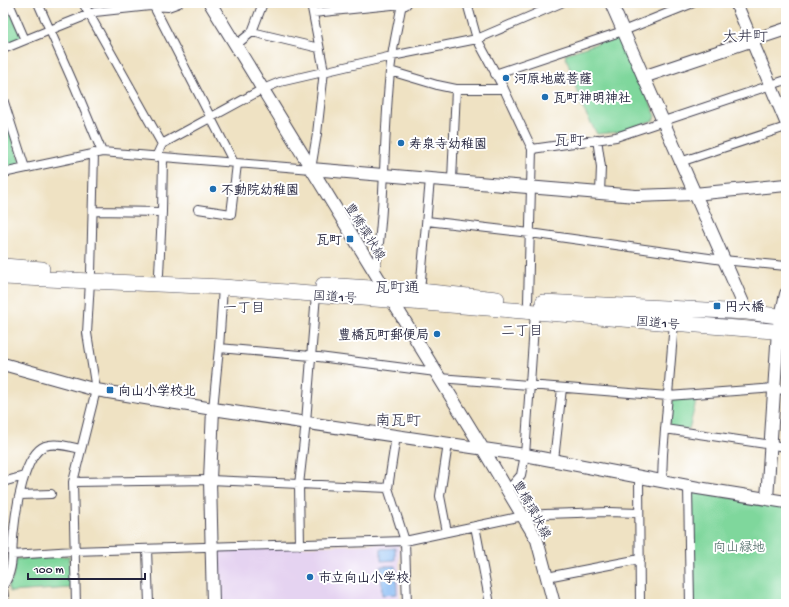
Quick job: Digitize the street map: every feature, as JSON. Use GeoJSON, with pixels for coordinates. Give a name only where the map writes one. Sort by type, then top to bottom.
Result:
{"type":"FeatureCollection","features":[{"type":"Feature","properties":{"kind":"highway","name":"国道1号"},"geometry":{"type":"LineString","coordinates":[[3,266],[91,277],[316,294],[389,294],[420,291],[532,307],[747,312],[783,324]]}},
{"type":"Feature","properties":{"kind":"highway","name":"国道1号"},"geometry":{"type":"LineString","coordinates":[[3,277],[91,277],[159,274],[532,307],[674,323],[783,324]]}},
{"type":"Feature","properties":{"kind":"street"},"geometry":{"type":"LineString","coordinates":[[9,3],[25,40]]}},
{"type":"Feature","properties":{"kind":"street"},"geometry":{"type":"LineString","coordinates":[[38,3],[75,87],[98,153],[93,211],[91,277],[87,333],[96,390],[73,482],[76,604]]}},
{"type":"Feature","properties":{"kind":"street"},"geometry":{"type":"LineString","coordinates":[[83,3],[162,144],[160,157],[162,212],[159,274]]}},
{"type":"Feature","properties":{"kind":"street"},"geometry":{"type":"LineString","coordinates":[[3,49],[95,12],[153,5],[168,7],[179,3]]}},
{"type":"Feature","properties":{"kind":"street","name":"豊橋環状線"},"geometry":{"type":"LineString","coordinates":[[210,3],[389,294],[537,540],[554,604]]}},
{"type":"Feature","properties":{"kind":"street"},"geometry":{"type":"LineString","coordinates":[[236,45],[252,32],[263,3]]}},
{"type":"Feature","properties":{"kind":"street"},"geometry":{"type":"LineString","coordinates":[[311,3],[324,71],[317,134],[311,169]]}},
{"type":"Feature","properties":{"kind":"street"},"geometry":{"type":"LineString","coordinates":[[312,13],[403,3],[390,72],[384,176],[378,254],[375,272]]}},
{"type":"Feature","properties":{"kind":"street"},"geometry":{"type":"LineString","coordinates":[[468,3],[477,39],[504,89],[532,149],[530,233],[532,307],[530,386],[525,455],[521,475],[508,490]]}},
{"type":"Feature","properties":{"kind":"street"},"geometry":{"type":"LineString","coordinates":[[162,144],[280,82],[392,56],[477,39],[560,3]]}},
{"type":"Feature","properties":{"kind":"street"},"geometry":{"type":"LineString","coordinates":[[611,3],[622,31],[747,312]]}},
{"type":"Feature","properties":{"kind":"street"},"geometry":{"type":"LineString","coordinates":[[495,74],[622,31],[693,3]]}},
{"type":"Feature","properties":{"kind":"street"},"geometry":{"type":"LineString","coordinates":[[736,3],[786,122]]}},
{"type":"Feature","properties":{"kind":"street"},"geometry":{"type":"LineString","coordinates":[[153,5],[211,118],[236,163],[231,214],[198,209]]}},
{"type":"Feature","properties":{"kind":"street"},"geometry":{"type":"LineString","coordinates":[[643,77],[786,29]]}},
{"type":"Feature","properties":{"kind":"street"},"geometry":{"type":"LineString","coordinates":[[252,32],[319,48]]}},
{"type":"Feature","properties":{"kind":"street"},"geometry":{"type":"LineString","coordinates":[[390,72],[456,89],[504,89]]}},
{"type":"Feature","properties":{"kind":"street"},"geometry":{"type":"LineString","coordinates":[[532,149],[616,137],[786,80]]}},
{"type":"Feature","properties":{"kind":"street"},"geometry":{"type":"LineString","coordinates":[[452,180],[456,89]]}},
{"type":"Feature","properties":{"kind":"street"},"geometry":{"type":"LineString","coordinates":[[3,99],[24,168]]}},
{"type":"Feature","properties":{"kind":"street"},"geometry":{"type":"LineString","coordinates":[[680,162],[786,127]]}},
{"type":"Feature","properties":{"kind":"street"},"geometry":{"type":"LineString","coordinates":[[597,139],[601,167],[600,193]]}},
{"type":"Feature","properties":{"kind":"street"},"geometry":{"type":"LineString","coordinates":[[3,173],[98,153],[452,180],[636,196],[694,194],[786,185]]}},
{"type":"Feature","properties":{"kind":"street"},"geometry":{"type":"LineString","coordinates":[[420,291],[430,179]]}},
{"type":"Feature","properties":{"kind":"street"},"geometry":{"type":"LineString","coordinates":[[93,211],[162,212]]}},
{"type":"Feature","properties":{"kind":"street"},"geometry":{"type":"LineString","coordinates":[[427,221],[530,233],[723,260],[786,266]]}},
{"type":"Feature","properties":{"kind":"street"},"geometry":{"type":"LineString","coordinates":[[213,604],[210,480],[213,409],[223,287]]}},
{"type":"Feature","properties":{"kind":"street"},"geometry":{"type":"LineString","coordinates":[[300,545],[299,484],[306,422],[316,294]]}},
{"type":"Feature","properties":{"kind":"street"},"geometry":{"type":"LineString","coordinates":[[767,499],[771,445],[780,389],[786,294]]}},
{"type":"Feature","properties":{"kind":"street"},"geometry":{"type":"LineString","coordinates":[[662,481],[674,323]]}},
{"type":"Feature","properties":{"kind":"street"},"geometry":{"type":"LineString","coordinates":[[219,348],[311,356],[438,375],[530,386],[668,396],[780,389]]}},
{"type":"Feature","properties":{"kind":"street"},"geometry":{"type":"LineString","coordinates":[[3,364],[96,390],[213,409],[525,455],[688,486],[786,502]]}},
{"type":"Feature","properties":{"kind":"street"},"geometry":{"type":"LineString","coordinates":[[554,460],[562,388]]}},
{"type":"Feature","properties":{"kind":"street"},"geometry":{"type":"LineString","coordinates":[[665,429],[786,447]]}},
{"type":"Feature","properties":{"kind":"street"},"geometry":{"type":"LineString","coordinates":[[396,436],[388,488],[405,541],[407,604]]}},
{"type":"Feature","properties":{"kind":"street"},"geometry":{"type":"LineString","coordinates":[[3,586],[9,575],[14,530],[24,476],[34,455],[44,446],[53,444],[81,449]]}},
{"type":"Feature","properties":{"kind":"street"},"geometry":{"type":"LineString","coordinates":[[447,532],[440,496],[448,444]]}},
{"type":"Feature","properties":{"kind":"street"},"geometry":{"type":"LineString","coordinates":[[4,479],[24,476]]}},
{"type":"Feature","properties":{"kind":"street"},"geometry":{"type":"LineString","coordinates":[[639,476],[640,604]]}},
{"type":"Feature","properties":{"kind":"street"},"geometry":{"type":"LineString","coordinates":[[73,482],[210,480],[388,488]]}},
{"type":"Feature","properties":{"kind":"street"},"geometry":{"type":"LineString","coordinates":[[688,486],[690,604]]}},
{"type":"Feature","properties":{"kind":"street"},"geometry":{"type":"LineString","coordinates":[[20,495],[52,494]]}},
{"type":"Feature","properties":{"kind":"street"},"geometry":{"type":"LineString","coordinates":[[12,555],[74,551],[405,541],[523,516],[608,512],[639,513]]}},
{"type":"Feature","properties":{"kind":"street"},"geometry":{"type":"LineString","coordinates":[[475,526],[490,604]]}},
{"type":"Feature","properties":{"kind":"street"},"geometry":{"type":"LineString","coordinates":[[147,549],[149,604]]}},
{"type":"Feature","properties":{"kind":"street"},"geometry":{"type":"LineString","coordinates":[[547,577],[640,559]]}},
{"type":"Feature","properties":{"kind":"street"},"geometry":{"type":"LineString","coordinates":[[3,589],[5,604]]}},
{"type":"Feature","properties":{"kind":"shaded area","name":"市立向山小学校"},"geometry":{"type":"Polygon","coordinates":[[[396,543],[399,546],[400,604],[220,604],[219,550],[396,543]]]}},
{"type":"Feature","properties":{"kind":"green space"},"geometry":{"type":"Polygon","coordinates":[[[3,3],[7,3],[22,37],[19,40],[3,47],[3,3]]]}},
{"type":"Feature","properties":{"kind":"green space"},"geometry":{"type":"Polygon","coordinates":[[[620,36],[656,116],[654,120],[619,132],[597,134],[582,107],[565,54],[620,36]]]}},
{"type":"Feature","properties":{"kind":"green space"},"geometry":{"type":"Polygon","coordinates":[[[3,110],[20,162],[18,165],[3,169],[3,110]]]}},
{"type":"Feature","properties":{"kind":"green space"},"geometry":{"type":"Polygon","coordinates":[[[697,398],[689,429],[671,428],[669,425],[672,400],[697,398]]]}},
{"type":"Feature","properties":{"kind":"green space","name":"向山緑地"},"geometry":{"type":"Polygon","coordinates":[[[692,492],[786,506],[786,604],[694,604],[690,494],[692,492]]]}},
{"type":"Feature","properties":{"kind":"green space"},"geometry":{"type":"Polygon","coordinates":[[[69,556],[71,588],[10,592],[8,587],[13,577],[16,559],[69,556]]]}},
{"type":"Feature","properties":{"kind":"water"},"geometry":{"type":"Polygon","coordinates":[[[395,548],[395,560],[381,561],[381,549],[395,548]]]}},
{"type":"Feature","properties":{"kind":"water"},"geometry":{"type":"Polygon","coordinates":[[[381,566],[396,566],[397,594],[382,595],[381,566]]]}},
{"type":"Feature","properties":{"kind":"place","name":"河原地蔵菩薩"},"geometry":{"type":"Point","coordinates":[506,78]}},
{"type":"Feature","properties":{"kind":"place","name":"瓦町神明神社"},"geometry":{"type":"Point","coordinates":[545,97]}},
{"type":"Feature","properties":{"kind":"place","name":"寿泉寺幼稚園"},"geometry":{"type":"Point","coordinates":[401,143]}},
{"type":"Feature","properties":{"kind":"place","name":"不動院幼稚園"},"geometry":{"type":"Point","coordinates":[213,189]}},
{"type":"Feature","properties":{"kind":"place","name":"瓦町"},"geometry":{"type":"Point","coordinates":[350,239]}},
{"type":"Feature","properties":{"kind":"place","name":"円六橋"},"geometry":{"type":"Point","coordinates":[717,306]}},
{"type":"Feature","properties":{"kind":"place","name":"豊橋瓦町郵便局"},"geometry":{"type":"Point","coordinates":[437,334]}},
{"type":"Feature","properties":{"kind":"place","name":"向山小学校北"},"geometry":{"type":"Point","coordinates":[110,390]}},
{"type":"Feature","properties":{"kind":"place","name":"市立向山小学校"},"geometry":{"type":"Point","coordinates":[310,577]}},
{"type":"Feature","properties":{"kind":"district","name":"大井町"},"geometry":{"type":"Point","coordinates":[745,36]}},
{"type":"Feature","properties":{"kind":"district","name":"瓦町"},"geometry":{"type":"Point","coordinates":[569,140]}},
{"type":"Feature","properties":{"kind":"district","name":"瓦町通"},"geometry":{"type":"Point","coordinates":[397,287]}},
{"type":"Feature","properties":{"kind":"district","name":"一丁目"},"geometry":{"type":"Point","coordinates":[244,307]}},
{"type":"Feature","properties":{"kind":"district","name":"二丁目"},"geometry":{"type":"Point","coordinates":[522,330]}},
{"type":"Feature","properties":{"kind":"district","name":"南瓦町"},"geometry":{"type":"Point","coordinates":[398,420]}}]}
